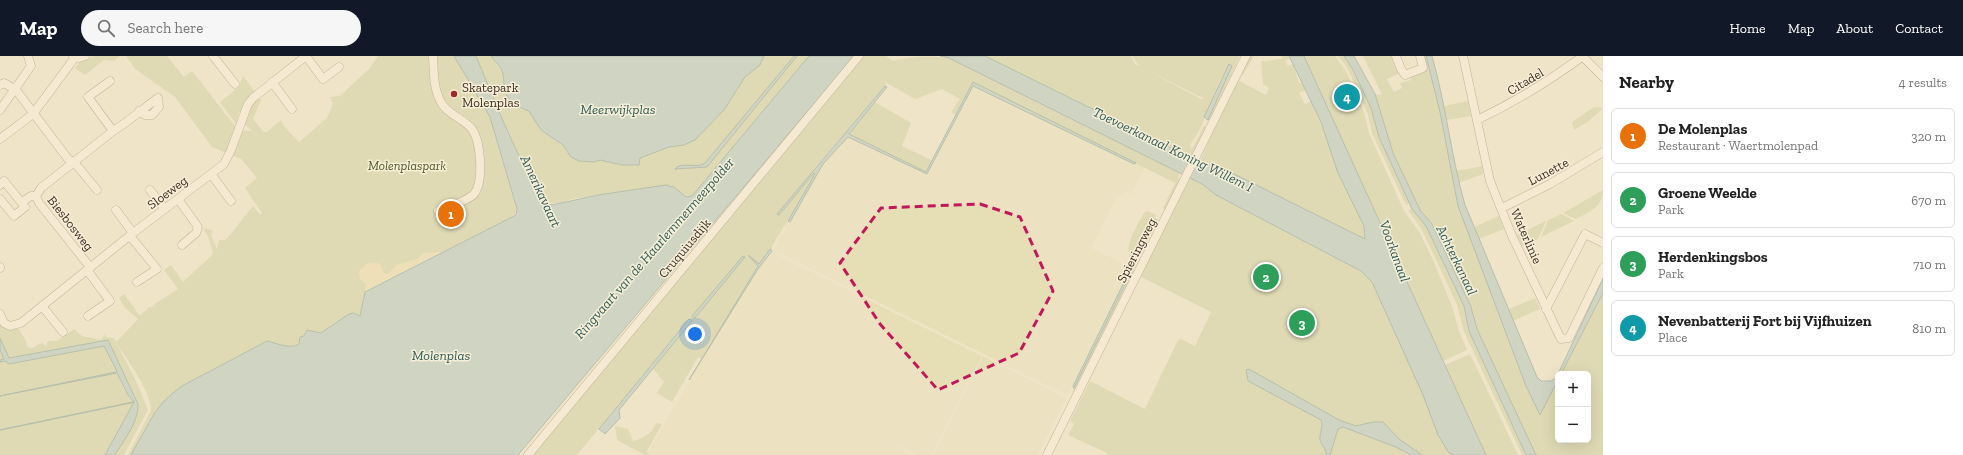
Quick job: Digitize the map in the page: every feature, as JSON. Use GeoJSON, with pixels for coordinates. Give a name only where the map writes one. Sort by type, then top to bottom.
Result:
{"type":"FeatureCollection","features":[{"type":"Feature","properties":{"kind":"street"},"geometry":{"type":"LineString","coordinates":[[0,110],[16,90],[31,66],[28,56]]}},
{"type":"Feature","properties":{"kind":"street"},"geometry":{"type":"LineString","coordinates":[[0,139],[32,114],[75,56],[85,56]]}},
{"type":"Feature","properties":{"kind":"street"},"geometry":{"type":"LineString","coordinates":[[213,56],[235,84]]}},
{"type":"Feature","properties":{"kind":"street"},"geometry":{"type":"LineString","coordinates":[[433,56],[436,88],[442,104],[451,114],[471,128],[476,137],[480,151],[476,190],[471,196],[438,211]]}},
{"type":"Feature","properties":{"kind":"street","name":"Cruquiusdijk"},"geometry":{"type":"LineString","coordinates":[[528,455],[859,56]]}},
{"type":"Feature","properties":{"kind":"street","name":"Spieringweg"},"geometry":{"type":"LineString","coordinates":[[1047,455],[1246,56]]}},
{"type":"Feature","properties":{"kind":"street"},"geometry":{"type":"LineString","coordinates":[[1396,56],[1400,69],[1405,75],[1423,68],[1420,56]]}},
{"type":"Feature","properties":{"kind":"street","name":"Waterlinie"},"geometry":{"type":"LineString","coordinates":[[1463,56],[1488,173],[1512,236],[1559,337],[1565,340],[1569,338],[1603,268]]}},
{"type":"Feature","properties":{"kind":"street"},"geometry":{"type":"LineString","coordinates":[[1582,56],[1603,77]]}},
{"type":"Feature","properties":{"kind":"street","name":"Citadel"},"geometry":{"type":"LineString","coordinates":[[1477,120],[1506,106],[1533,90],[1582,56]]}},
{"type":"Feature","properties":{"kind":"street"},"geometry":{"type":"LineString","coordinates":[[302,57],[323,79],[339,67]]}},
{"type":"Feature","properties":{"kind":"street","name":"Sloeweg"},"geometry":{"type":"LineString","coordinates":[[0,314],[4,323],[10,326],[16,326],[131,234],[224,164],[248,104],[253,98],[302,57]]}},
{"type":"Feature","properties":{"kind":"street"},"geometry":{"type":"LineString","coordinates":[[110,81],[88,97],[114,131]]}},
{"type":"Feature","properties":{"kind":"street"},"geometry":{"type":"LineString","coordinates":[[272,82],[292,108]]}},
{"type":"Feature","properties":{"kind":"street"},"geometry":{"type":"LineString","coordinates":[[0,85],[4,83],[16,90],[32,114],[68,158],[74,162],[97,190]]}},
{"type":"Feature","properties":{"kind":"street","name":"Biesbosweg"},"geometry":{"type":"LineString","coordinates":[[88,316],[110,301],[89,269],[39,204],[36,196],[41,188],[139,112],[145,115],[152,115],[159,107],[158,98]]}},
{"type":"Feature","properties":{"kind":"street","name":"Lunette"},"geometry":{"type":"LineString","coordinates":[[1502,208],[1550,184],[1603,152]]}},
{"type":"Feature","properties":{"kind":"street"},"geometry":{"type":"LineString","coordinates":[[211,174],[231,201]]}},
{"type":"Feature","properties":{"kind":"street"},"geometry":{"type":"LineString","coordinates":[[0,185],[4,182],[25,207],[14,216],[0,199]]}},
{"type":"Feature","properties":{"kind":"street"},"geometry":{"type":"LineString","coordinates":[[150,190],[165,209]]}},
{"type":"Feature","properties":{"kind":"street"},"geometry":{"type":"LineString","coordinates":[[22,202],[31,196],[36,196]]}},
{"type":"Feature","properties":{"kind":"street"},"geometry":{"type":"LineString","coordinates":[[178,199],[198,227],[196,233],[182,245]]}},
{"type":"Feature","properties":{"kind":"street"},"geometry":{"type":"LineString","coordinates":[[116,210],[156,269],[136,282]]}},
{"type":"Feature","properties":{"kind":"street"},"geometry":{"type":"LineString","coordinates":[[1546,309],[1585,234],[1603,243]]}},
{"type":"Feature","properties":{"kind":"street"},"geometry":{"type":"LineString","coordinates":[[42,306],[63,332]]}},
{"type":"Feature","properties":{"kind":"highlighted area"},"geometry":{"type":"Polygon","coordinates":[[[980,204],[1020,217],[1053,291],[1019,353],[938,390],[880,324],[840,263],[881,208],[980,204]]]}},
{"type":"Feature","properties":{"kind":"shaded area"},"geometry":{"type":"Polygon","coordinates":[[[973,86],[1145,168],[1131,194],[1125,191],[1122,195],[1118,194],[1091,248],[1130,267],[1069,393],[1067,395],[776,252],[775,254],[982,356],[931,455],[917,455],[861,428],[913,455],[649,455],[648,452],[700,363],[759,268],[772,251],[786,228],[784,225],[823,164],[848,136],[909,166],[929,173],[973,86]]]}},
{"type":"Feature","properties":{"kind":"shaded area"},"geometry":{"type":"Polygon","coordinates":[[[983,356],[1066,398],[1038,455],[933,455],[983,356]]]}},
{"type":"Feature","properties":{"kind":"green space"},"geometry":{"type":"Polygon","coordinates":[[[94,56],[120,56],[114,61],[104,60],[85,75],[75,68],[79,63],[94,56]]]}},
{"type":"Feature","properties":{"kind":"green space","name":"Molenplaspark"},"geometry":{"type":"Polygon","coordinates":[[[126,56],[167,56],[184,77],[192,71],[238,130],[252,131],[244,124],[247,114],[239,112],[236,124],[220,102],[239,87],[243,76],[261,100],[253,119],[264,132],[267,132],[281,120],[284,126],[299,142],[327,118],[333,104],[330,97],[340,96],[370,68],[378,56],[454,56],[490,117],[517,212],[510,218],[365,292],[360,316],[354,313],[349,314],[321,333],[307,330],[304,336],[300,338],[299,344],[296,346],[288,346],[267,341],[182,386],[163,402],[154,414],[131,455],[128,455],[151,410],[147,393],[132,366],[116,342],[138,319],[125,308],[119,298],[124,294],[140,316],[149,307],[156,306],[153,305],[178,289],[164,270],[171,265],[183,282],[213,254],[208,236],[204,231],[205,228],[213,231],[211,235],[217,249],[219,240],[225,240],[229,236],[253,206],[260,215],[262,213],[245,188],[257,178],[241,159],[212,147],[175,97],[135,69],[126,56]]]}},
{"type":"Feature","properties":{"kind":"green space"},"geometry":{"type":"Polygon","coordinates":[[[476,56],[491,56],[504,78],[504,90],[521,109],[529,111],[541,130],[563,145],[571,157],[594,162],[600,160],[622,165],[639,165],[640,158],[669,147],[684,145],[695,140],[724,110],[745,77],[760,65],[764,56],[809,56],[693,196],[686,197],[671,185],[572,199],[559,204],[546,203],[536,186],[508,131],[476,56]]]}},
{"type":"Feature","properties":{"kind":"green space"},"geometry":{"type":"Polygon","coordinates":[[[862,56],[886,56],[893,61],[921,57],[949,58],[1180,173],[1178,178],[1181,179],[1165,211],[1163,208],[1175,183],[973,82],[955,115],[951,112],[960,99],[942,89],[915,99],[887,83],[815,168],[779,215],[814,173],[816,174],[772,246],[772,250],[770,250],[759,264],[748,255],[758,265],[701,359],[698,357],[672,402],[657,393],[664,382],[653,369],[692,322],[689,319],[577,455],[531,455],[862,56]]]}},
{"type":"Feature","properties":{"kind":"green space"},"geometry":{"type":"Polygon","coordinates":[[[985,56],[1131,56],[1135,64],[1140,66],[1132,56],[1240,56],[1210,120],[1208,120],[1230,64],[1224,73],[1201,126],[1190,145],[1192,149],[1204,126],[1207,127],[1191,158],[985,56]],[[1149,72],[1203,100],[1203,98],[1149,72]]]}},
{"type":"Feature","properties":{"kind":"green space"},"geometry":{"type":"Polygon","coordinates":[[[1248,56],[1254,56],[1243,75],[1241,74],[1238,80],[1266,95],[1269,88],[1263,84],[1261,61],[1284,59],[1281,56],[1289,56],[1290,59],[1285,60],[1288,66],[1293,64],[1299,83],[1302,83],[1305,91],[1299,92],[1305,104],[1311,101],[1332,149],[1338,173],[1364,226],[1365,239],[1359,236],[1449,453],[1454,455],[1106,455],[1107,453],[1068,435],[1074,424],[1070,421],[1090,381],[1145,409],[1178,340],[1181,339],[1195,346],[1211,312],[1141,277],[1143,269],[1202,156],[1248,56]]]}},
{"type":"Feature","properties":{"kind":"green space"},"geometry":{"type":"Polygon","coordinates":[[[1304,56],[1335,56],[1346,71],[1364,112],[1369,133],[1404,211],[1420,233],[1433,260],[1452,306],[1459,331],[1467,350],[1443,361],[1304,56]]]}},
{"type":"Feature","properties":{"kind":"green space"},"geometry":{"type":"Polygon","coordinates":[[[1338,56],[1344,56],[1352,68],[1371,108],[1379,137],[1410,203],[1406,205],[1372,133],[1368,115],[1348,69],[1338,56]]]}},
{"type":"Feature","properties":{"kind":"green space"},"geometry":{"type":"Polygon","coordinates":[[[1363,56],[1394,56],[1400,73],[1387,79],[1394,92],[1402,88],[1400,83],[1411,80],[1410,75],[1424,70],[1421,56],[1426,56],[1440,112],[1446,147],[1491,292],[1526,386],[1540,415],[1555,386],[1555,443],[1591,443],[1591,371],[1563,371],[1603,293],[1603,455],[1536,455],[1477,329],[1471,307],[1433,224],[1420,210],[1393,153],[1375,94],[1382,95],[1363,56]]]}},
{"type":"Feature","properties":{"kind":"green space"},"geometry":{"type":"Polygon","coordinates":[[[1468,101],[1471,116],[1447,120],[1444,106],[1468,101]]]}},
{"type":"Feature","properties":{"kind":"green space"},"geometry":{"type":"Polygon","coordinates":[[[875,102],[911,123],[902,146],[933,161],[926,172],[849,134],[875,102]]]}},
{"type":"Feature","properties":{"kind":"green space"},"geometry":{"type":"Polygon","coordinates":[[[1594,107],[1603,108],[1589,121],[1574,130],[1572,122],[1594,107]]]}},
{"type":"Feature","properties":{"kind":"green space"},"geometry":{"type":"Polygon","coordinates":[[[1482,166],[1483,174],[1459,183],[1456,171],[1482,166]]]}},
{"type":"Feature","properties":{"kind":"green space"},"geometry":{"type":"Polygon","coordinates":[[[1603,190],[1601,201],[1586,214],[1576,219],[1563,213],[1603,190]]]}},
{"type":"Feature","properties":{"kind":"green space"},"geometry":{"type":"Polygon","coordinates":[[[1412,209],[1426,226],[1464,306],[1469,331],[1526,455],[1522,455],[1464,332],[1457,305],[1422,230],[1408,210],[1412,209]]]}},
{"type":"Feature","properties":{"kind":"green space"},"geometry":{"type":"Polygon","coordinates":[[[1147,211],[1156,215],[1155,219],[1133,263],[1130,257],[1129,244],[1143,214],[1147,211]]]}},
{"type":"Feature","properties":{"kind":"green space"},"geometry":{"type":"Polygon","coordinates":[[[1562,214],[1574,221],[1541,237],[1548,220],[1562,214]]]}},
{"type":"Feature","properties":{"kind":"green space"},"geometry":{"type":"Polygon","coordinates":[[[1499,216],[1504,229],[1479,239],[1474,227],[1499,216]]]}},
{"type":"Feature","properties":{"kind":"green space"},"geometry":{"type":"Polygon","coordinates":[[[1546,221],[1538,239],[1522,246],[1517,235],[1546,221]]]}},
{"type":"Feature","properties":{"kind":"green space"},"geometry":{"type":"Polygon","coordinates":[[[1133,268],[1135,271],[1075,391],[1072,388],[1074,387],[1133,268]]]}},
{"type":"Feature","properties":{"kind":"green space"},"geometry":{"type":"Polygon","coordinates":[[[1535,298],[1540,309],[1513,321],[1509,309],[1535,298]]]}},
{"type":"Feature","properties":{"kind":"green space"},"geometry":{"type":"Polygon","coordinates":[[[0,317],[10,329],[19,329],[26,341],[27,347],[32,348],[42,343],[46,346],[48,341],[57,341],[74,329],[82,336],[102,340],[104,334],[106,337],[114,338],[138,385],[148,410],[124,455],[115,455],[134,422],[137,413],[137,404],[128,383],[117,371],[116,372],[119,374],[124,390],[134,402],[105,455],[0,455],[0,317]]]}},
{"type":"Feature","properties":{"kind":"green space"},"geometry":{"type":"Polygon","coordinates":[[[1470,354],[1518,455],[1486,455],[1445,365],[1470,354]]]}},
{"type":"Feature","properties":{"kind":"green space"},"geometry":{"type":"Polygon","coordinates":[[[656,423],[662,424],[647,451],[649,455],[645,455],[617,440],[615,426],[628,429],[633,441],[647,435],[653,430],[656,423]]]}},
{"type":"Feature","properties":{"kind":"sand"},"geometry":{"type":"Polygon","coordinates":[[[444,252],[365,292],[366,284],[360,279],[359,272],[368,264],[380,264],[384,273],[388,274],[397,265],[417,259],[423,253],[444,252]]]}},
{"type":"Feature","properties":{"kind":"water","name":"Molenplas"},"geometry":{"type":"Polygon","coordinates":[[[454,56],[476,56],[525,168],[546,203],[552,205],[598,195],[666,185],[674,187],[686,197],[692,196],[809,56],[854,56],[518,455],[131,455],[154,414],[163,402],[182,386],[267,341],[288,346],[296,346],[299,344],[300,337],[304,336],[307,330],[321,333],[349,314],[354,313],[360,316],[365,292],[516,215],[517,209],[490,117],[454,56]]]}},
{"type":"Feature","properties":{"kind":"water","name":"Meerwijkplas"},"geometry":{"type":"Polygon","coordinates":[[[491,56],[764,56],[760,65],[745,77],[724,110],[695,140],[684,145],[669,147],[640,158],[639,165],[622,165],[600,160],[594,162],[579,161],[571,157],[563,145],[541,130],[529,111],[517,106],[510,100],[505,92],[502,71],[491,56]]]}},
{"type":"Feature","properties":{"kind":"water"},"geometry":{"type":"Polygon","coordinates":[[[794,56],[797,56],[707,167],[675,169],[685,165],[702,165],[705,163],[794,56]]]}},
{"type":"Feature","properties":{"kind":"water","name":"Toevoerkanaal Koning Willem I"},"geometry":{"type":"Polygon","coordinates":[[[940,56],[985,56],[1202,163],[1224,169],[1365,239],[1364,226],[1338,173],[1321,122],[1289,56],[1304,56],[1486,455],[1454,455],[1449,453],[1438,435],[1423,395],[1372,282],[1361,271],[1216,195],[1202,184],[949,58],[940,56]]]}},
{"type":"Feature","properties":{"kind":"water"},"geometry":{"type":"Polygon","coordinates":[[[1344,56],[1354,56],[1375,94],[1393,153],[1420,210],[1432,224],[1471,307],[1477,329],[1536,455],[1526,455],[1469,331],[1464,306],[1426,226],[1412,209],[1379,137],[1371,108],[1352,68],[1344,56]]]}},
{"type":"Feature","properties":{"kind":"water"},"geometry":{"type":"Polygon","coordinates":[[[1426,56],[1432,56],[1437,74],[1465,205],[1537,377],[1541,381],[1551,381],[1555,379],[1555,386],[1540,415],[1526,386],[1458,206],[1440,112],[1426,56]]]}},
{"type":"Feature","properties":{"kind":"water"},"geometry":{"type":"Polygon","coordinates":[[[1229,64],[1232,66],[1208,120],[1204,117],[1229,64]]]}},
{"type":"Feature","properties":{"kind":"water"},"geometry":{"type":"Polygon","coordinates":[[[973,82],[1136,163],[1134,164],[973,86],[927,174],[848,137],[823,164],[790,222],[788,221],[815,174],[814,173],[779,215],[777,214],[885,86],[887,87],[849,134],[926,172],[973,82]]]}},
{"type":"Feature","properties":{"kind":"water"},"geometry":{"type":"Polygon","coordinates":[[[1155,219],[1157,220],[1074,388],[1073,386],[1155,219]]]}},
{"type":"Feature","properties":{"kind":"water"},"geometry":{"type":"Polygon","coordinates":[[[770,249],[772,251],[758,269],[689,380],[758,266],[748,255],[759,264],[770,249]]]}},
{"type":"Feature","properties":{"kind":"water"},"geometry":{"type":"Polygon","coordinates":[[[743,256],[745,257],[695,318],[692,316],[743,256]]]}},
{"type":"Feature","properties":{"kind":"water"},"geometry":{"type":"Polygon","coordinates":[[[1603,279],[1603,293],[1563,371],[1559,371],[1603,279]]]}},
{"type":"Feature","properties":{"kind":"water"},"geometry":{"type":"Polygon","coordinates":[[[689,319],[692,321],[619,410],[620,418],[605,434],[599,429],[689,319]]]}},
{"type":"Feature","properties":{"kind":"water"},"geometry":{"type":"Polygon","coordinates":[[[0,338],[9,358],[108,340],[138,404],[136,418],[115,455],[105,455],[134,402],[128,395],[117,373],[0,396],[116,372],[117,371],[104,346],[9,364],[5,361],[0,362],[0,360],[4,359],[0,350],[0,338]]]}},
{"type":"Feature","properties":{"kind":"water"},"geometry":{"type":"Polygon","coordinates":[[[1249,369],[1339,420],[1356,426],[1373,422],[1383,422],[1399,439],[1422,455],[1411,455],[1396,447],[1343,427],[1338,429],[1330,455],[1326,455],[1325,449],[1320,440],[1322,425],[1321,420],[1248,381],[1246,370],[1249,369]]]}},
{"type":"Feature","properties":{"kind":"waterway"},"geometry":{"type":"LineString","coordinates":[[0,430],[134,402]]}},
{"type":"Feature","properties":{"kind":"place","name":"Skatepark Molenplas"},"geometry":{"type":"Point","coordinates":[454,94]}},
{"type":"Feature","properties":{"kind":"place","name":"Nevenbatterij Fort bij Vijfhuizen"},"geometry":{"type":"Point","coordinates":[1347,97]}},
{"type":"Feature","properties":{"kind":"place","name":"De Molenplas"},"geometry":{"type":"Point","coordinates":[451,214]}},
{"type":"Feature","properties":{"kind":"place","name":"Groene Weelde"},"geometry":{"type":"Point","coordinates":[1266,277]}},
{"type":"Feature","properties":{"kind":"place","name":"Herdenkingsbos"},"geometry":{"type":"Point","coordinates":[1302,323]}},
{"type":"Feature","properties":{"kind":"water label","name":"Amerikavaart"},"geometry":{"type":"Point","coordinates":[541,191]}},
{"type":"Feature","properties":{"kind":"water label","name":"Ringvaart van de Haarlemmermeerpolder"},"geometry":{"type":"Point","coordinates":[654,248]}},
{"type":"Feature","properties":{"kind":"water label","name":"Voorkanaal"},"geometry":{"type":"Point","coordinates":[1395,251]}},
{"type":"Feature","properties":{"kind":"water label","name":"Achterkanaal"},"geometry":{"type":"Point","coordinates":[1457,260]}}]}
